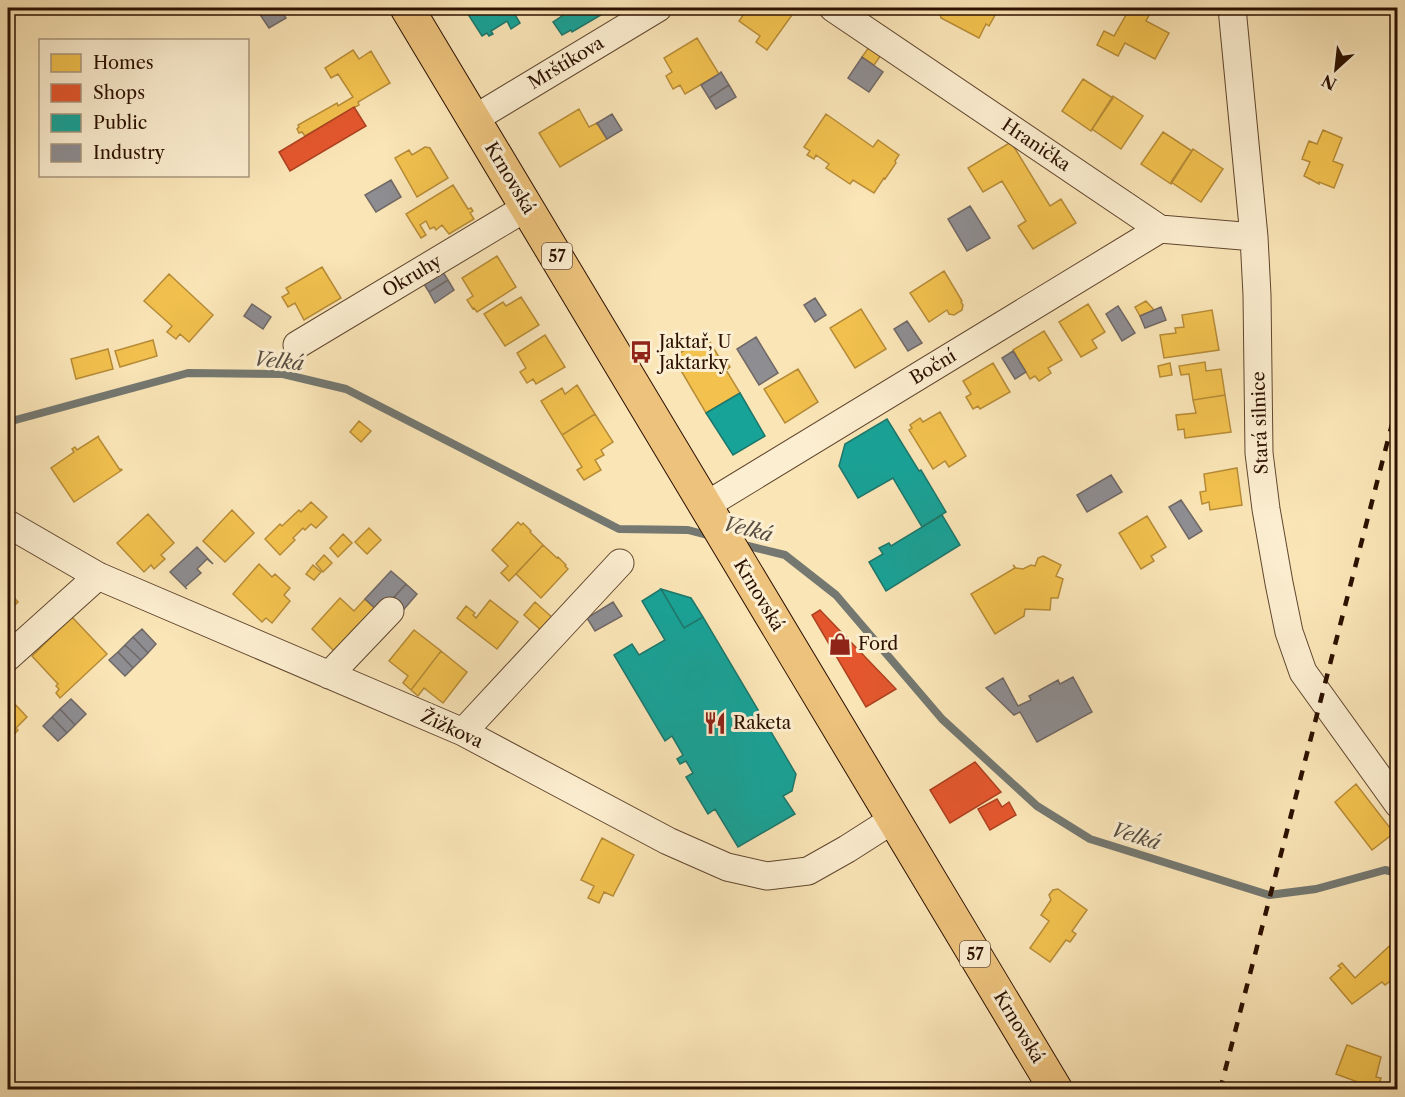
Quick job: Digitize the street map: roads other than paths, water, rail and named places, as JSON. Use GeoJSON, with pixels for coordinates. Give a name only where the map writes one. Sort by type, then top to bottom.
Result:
{"type":"FeatureCollection","features":[{"type":"Feature","properties":{"kind":"main road","name":"Krnovská"},"geometry":{"type":"LineString","coordinates":[[407,8],[1056,1089]]}},
{"type":"Feature","properties":{"kind":"street","name":"Mrštíkova"},"geometry":{"type":"LineString","coordinates":[[474,119],[658,8]]}},
{"type":"Feature","properties":{"kind":"street","name":"Hranička"},"geometry":{"type":"LineString","coordinates":[[833,8],[1161,229],[1254,237]]}},
{"type":"Feature","properties":{"kind":"street","name":"Stará silnice"},"geometry":{"type":"LineString","coordinates":[[1232,8],[1254,237],[1259,453],[1266,509],[1289,632],[1303,672],[1398,804]]}},
{"type":"Feature","properties":{"kind":"street","name":"Okruhy"},"geometry":{"type":"LineString","coordinates":[[297,345],[527,207]]}},
{"type":"Feature","properties":{"kind":"street","name":"Boční"},"geometry":{"type":"LineString","coordinates":[[705,506],[1161,229]]}},
{"type":"Feature","properties":{"kind":"street","name":"Žižkova"},"geometry":{"type":"LineString","coordinates":[[8,524],[98,576],[463,732],[668,841],[727,867],[767,876],[808,871],[894,819]]}},
{"type":"Feature","properties":{"kind":"street"},"geometry":{"type":"LineString","coordinates":[[463,732],[620,563]]}},
{"type":"Feature","properties":{"kind":"street"},"geometry":{"type":"LineString","coordinates":[[8,657],[98,576]]}},
{"type":"Feature","properties":{"kind":"street"},"geometry":{"type":"LineString","coordinates":[[329,675],[390,611]]}},
{"type":"Feature","properties":{"kind":"waterway","name":"Velká"},"geometry":{"type":"LineString","coordinates":[[8,422],[188,373],[283,374],[346,389],[619,529],[688,530],[711,536]]}},
{"type":"Feature","properties":{"kind":"waterway","name":"Velká"},"geometry":{"type":"LineString","coordinates":[[740,544],[785,555],[836,595],[942,719],[1037,806],[1090,839],[1269,895],[1316,889],[1385,870],[1398,873]]}},
{"type":"Feature","properties":{"kind":"railway"},"geometry":{"type":"LineString","coordinates":[[1220,1090],[1398,401]]}},
{"type":"Feature","properties":{"kind":"place","name":"Jaktař, U Jaktarky"},"geometry":{"type":"Point","coordinates":[641,352]}},
{"type":"Feature","properties":{"kind":"place","name":"Ford"},"geometry":{"type":"Point","coordinates":[840,644]}},
{"type":"Feature","properties":{"kind":"place","name":"Raketa"},"geometry":{"type":"Point","coordinates":[715,723]}}]}
